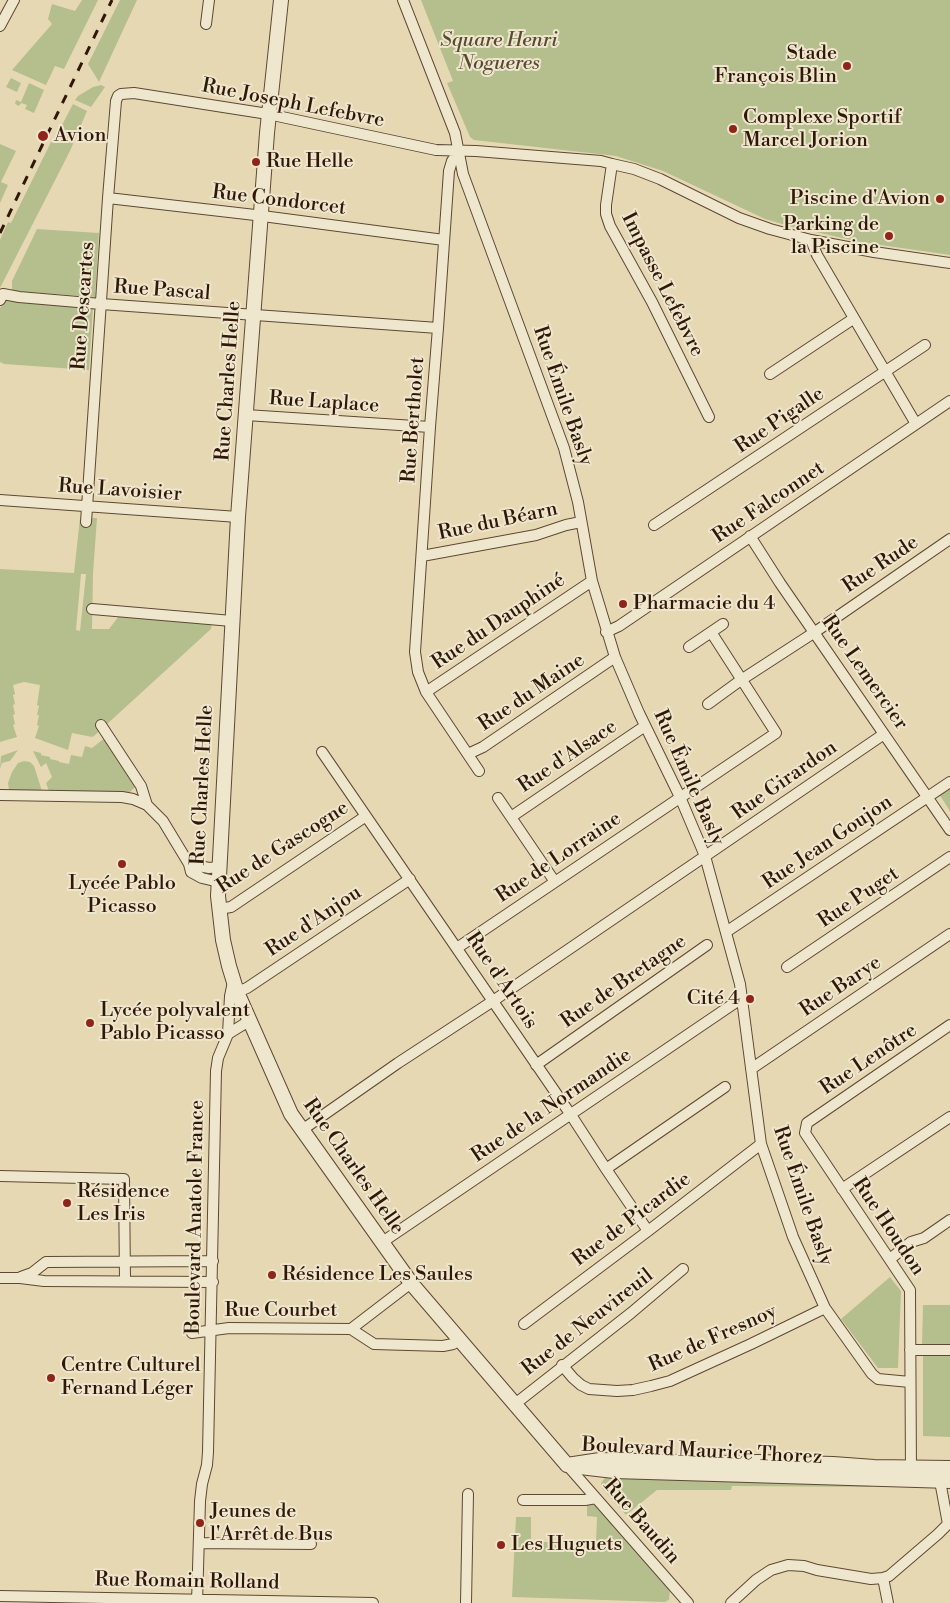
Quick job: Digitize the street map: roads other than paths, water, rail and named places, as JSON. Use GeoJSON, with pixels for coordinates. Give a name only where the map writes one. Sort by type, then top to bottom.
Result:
{"type":"FeatureCollection","features":[{"type":"Feature","properties":{"kind":"street"},"geometry":{"type":"LineString","coordinates":[[0,26],[14,0]]}},
{"type":"Feature","properties":{"kind":"street"},"geometry":{"type":"LineString","coordinates":[[206,24],[209,0]]}},
{"type":"Feature","properties":{"kind":"street","name":"Rue Charles Helle"},"geometry":{"type":"LineString","coordinates":[[281,0],[268,114],[238,517],[219,867],[218,909],[223,940],[236,987],[291,1114],[411,1283],[567,1465]]}},
{"type":"Feature","properties":{"kind":"street","name":"Rue Émile Basly"},"geometry":{"type":"LineString","coordinates":[[403,0],[455,133],[463,174],[564,448],[592,581],[606,632],[615,657],[680,797],[705,856],[740,984],[761,1144],[793,1237],[825,1308],[872,1374],[878,1379],[910,1382]]}},
{"type":"Feature","properties":{"kind":"street","name":"Rue Joseph Lefebvre"},"geometry":{"type":"LineString","coordinates":[[121,94],[134,93],[268,114],[436,150],[476,151],[601,161],[634,169],[660,179],[739,218],[770,229],[811,240],[874,252],[950,263]]}},
{"type":"Feature","properties":{"kind":"street","name":"Rue Descartes"},"geometry":{"type":"LineString","coordinates":[[86,522],[108,198],[116,101],[121,94]]}},
{"type":"Feature","properties":{"kind":"street","name":"Rue Bertholet"},"geometry":{"type":"LineString","coordinates":[[459,151],[452,161],[449,171],[415,652],[418,672],[426,692],[479,771]]}},
{"type":"Feature","properties":{"kind":"street","name":"Impasse Lefebvre"},"geometry":{"type":"LineString","coordinates":[[612,164],[606,205],[606,214],[610,226],[652,302],[709,417]]}},
{"type":"Feature","properties":{"kind":"street","name":"Rue Condorcet"},"geometry":{"type":"LineString","coordinates":[[108,198],[444,240]]}},
{"type":"Feature","properties":{"kind":"street"},"geometry":{"type":"LineString","coordinates":[[811,240],[817,255],[916,424]]}},
{"type":"Feature","properties":{"kind":"street","name":"Rue Pascal"},"geometry":{"type":"LineString","coordinates":[[2,297],[438,328]]}},
{"type":"Feature","properties":{"kind":"street"},"geometry":{"type":"LineString","coordinates":[[770,374],[854,319]]}},
{"type":"Feature","properties":{"kind":"street","name":"Rue Pigalle"},"geometry":{"type":"LineString","coordinates":[[654,525],[926,345]]}},
{"type":"Feature","properties":{"kind":"street","name":"Rue Falconnet"},"geometry":{"type":"LineString","coordinates":[[606,632],[619,626],[950,401]]}},
{"type":"Feature","properties":{"kind":"street","name":"Rue Laplace"},"geometry":{"type":"LineString","coordinates":[[246,415],[430,427]]}},
{"type":"Feature","properties":{"kind":"street","name":"Rue Lavoisier"},"geometry":{"type":"LineString","coordinates":[[0,500],[238,517]]}},
{"type":"Feature","properties":{"kind":"street","name":"Rue du Béarn"},"geometry":{"type":"LineString","coordinates":[[422,556],[536,534],[581,522]]}},
{"type":"Feature","properties":{"kind":"street","name":"Rue Lemercier"},"geometry":{"type":"LineString","coordinates":[[750,536],[950,830]]}},
{"type":"Feature","properties":{"kind":"street","name":"Rue Rude"},"geometry":{"type":"LineString","coordinates":[[708,704],[950,539]]}},
{"type":"Feature","properties":{"kind":"street","name":"Rue du Dauphiné"},"geometry":{"type":"LineString","coordinates":[[426,692],[592,581]]}},
{"type":"Feature","properties":{"kind":"street"},"geometry":{"type":"LineString","coordinates":[[92,610],[232,621]]}},
{"type":"Feature","properties":{"kind":"street"},"geometry":{"type":"LineString","coordinates":[[689,647],[723,624]]}},
{"type":"Feature","properties":{"kind":"street"},"geometry":{"type":"LineString","coordinates":[[711,632],[741,680]]}},
{"type":"Feature","properties":{"kind":"street","name":"Rue du Maine"},"geometry":{"type":"LineString","coordinates":[[468,754],[483,747],[615,657]]}},
{"type":"Feature","properties":{"kind":"street","name":"Rue de Lorraine"},"geometry":{"type":"LineString","coordinates":[[457,948],[776,733],[741,680]]}},
{"type":"Feature","properties":{"kind":"street"},"geometry":{"type":"LineString","coordinates":[[101,725],[141,786],[147,805]]}},
{"type":"Feature","properties":{"kind":"street","name":"Rue d'Alsace"},"geometry":{"type":"LineString","coordinates":[[510,817],[646,726]]}},
{"type":"Feature","properties":{"kind":"street","name":"Rue Girardon"},"geometry":{"type":"LineString","coordinates":[[302,1130],[884,734]]}},
{"type":"Feature","properties":{"kind":"street","name":"Rue d'Artois"},"geometry":{"type":"LineString","coordinates":[[322,752],[571,1115],[648,1231]]}},
{"type":"Feature","properties":{"kind":"street","name":"Rue Jean Goujon"},"geometry":{"type":"LineString","coordinates":[[726,932],[950,782]]}},
{"type":"Feature","properties":{"kind":"street"},"geometry":{"type":"LineString","coordinates":[[0,795],[122,797],[133,799],[147,805],[163,821],[189,864],[191,872],[202,878],[219,882]]}},
{"type":"Feature","properties":{"kind":"street"},"geometry":{"type":"LineString","coordinates":[[498,798],[555,882]]}},
{"type":"Feature","properties":{"kind":"street","name":"Rue de Gascogne"},"geometry":{"type":"LineString","coordinates":[[218,909],[231,907],[366,816]]}},
{"type":"Feature","properties":{"kind":"street","name":"Rue Puget"},"geometry":{"type":"LineString","coordinates":[[788,967],[950,857]]}},
{"type":"Feature","properties":{"kind":"street"},"geometry":{"type":"LineString","coordinates":[[189,864],[209,868],[219,867]]}},
{"type":"Feature","properties":{"kind":"street","name":"Rue d'Anjou"},"geometry":{"type":"LineString","coordinates":[[236,987],[248,988],[410,879]]}},
{"type":"Feature","properties":{"kind":"street","name":"Rue Barye"},"geometry":{"type":"LineString","coordinates":[[751,1069],[950,934]]}},
{"type":"Feature","properties":{"kind":"street","name":"Rue de Bretagne"},"geometry":{"type":"LineString","coordinates":[[536,1064],[707,945]]}},
{"type":"Feature","properties":{"kind":"street","name":"Boulevard Anatole France"},"geometry":{"type":"LineString","coordinates":[[197,1601],[202,1484],[208,1452],[216,1071],[218,1058],[228,1034],[230,996],[236,987]]}},
{"type":"Feature","properties":{"kind":"street","name":"Rue de la Normandie"},"geometry":{"type":"LineString","coordinates":[[381,1243],[742,998]]}},
{"type":"Feature","properties":{"kind":"street"},"geometry":{"type":"LineString","coordinates":[[228,1034],[250,1021]]}},
{"type":"Feature","properties":{"kind":"street","name":"Rue Lenôtre"},"geometry":{"type":"LineString","coordinates":[[807,1123],[950,1026]]}},
{"type":"Feature","properties":{"kind":"street"},"geometry":{"type":"LineString","coordinates":[[606,1169],[725,1087]]}},
{"type":"Feature","properties":{"kind":"street"},"geometry":{"type":"LineString","coordinates":[[842,1189],[950,1117]]}},
{"type":"Feature","properties":{"kind":"street","name":"Rue Houdon"},"geometry":{"type":"LineString","coordinates":[[807,1123],[805,1133],[910,1290],[911,1474]]}},
{"type":"Feature","properties":{"kind":"street","name":"Rue de Picardie"},"geometry":{"type":"LineString","coordinates":[[524,1324],[761,1144]]}},
{"type":"Feature","properties":{"kind":"street"},"geometry":{"type":"LineString","coordinates":[[0,1176],[124,1179],[124,1282]]}},
{"type":"Feature","properties":{"kind":"street"},"geometry":{"type":"LineString","coordinates":[[890,1259],[911,1242],[924,1238],[950,1220]]}},
{"type":"Feature","properties":{"kind":"street"},"geometry":{"type":"LineString","coordinates":[[20,1278],[32,1273],[46,1262],[212,1261]]}},
{"type":"Feature","properties":{"kind":"street","name":"Rue de Neuvireuil"},"geometry":{"type":"LineString","coordinates":[[515,1404],[562,1365],[631,1313],[683,1269]]}},
{"type":"Feature","properties":{"kind":"street"},"geometry":{"type":"LineString","coordinates":[[0,1278],[20,1278],[37,1281],[213,1282]]}},
{"type":"Feature","properties":{"kind":"street","name":"Rue Courbet"},"geometry":{"type":"LineString","coordinates":[[351,1329],[411,1283]]}},
{"type":"Feature","properties":{"kind":"street","name":"Rue de Fresnoy"},"geometry":{"type":"LineString","coordinates":[[562,1365],[573,1378],[589,1389],[616,1391],[651,1386],[670,1381],[825,1308]]}},
{"type":"Feature","properties":{"kind":"street","name":"Rue Courbet"},"geometry":{"type":"LineString","coordinates":[[192,1334],[229,1328],[351,1329],[374,1344],[443,1346],[453,1344],[459,1340]]}},
{"type":"Feature","properties":{"kind":"street"},"geometry":{"type":"LineString","coordinates":[[910,1350],[950,1350]]}},
{"type":"Feature","properties":{"kind":"street","name":"Boulevard Maurice Thorez"},"geometry":{"type":"LineString","coordinates":[[567,1465],[600,1460],[814,1463],[874,1467],[945,1481]]}},
{"type":"Feature","properties":{"kind":"street","name":"Rue Baudin"},"geometry":{"type":"LineString","coordinates":[[567,1465],[688,1603]]}},
{"type":"Feature","properties":{"kind":"street","name":"Boulevard Maurice Thorez"},"geometry":{"type":"LineString","coordinates":[[911,1474],[950,1468]]}},
{"type":"Feature","properties":{"kind":"street"},"geometry":{"type":"LineString","coordinates":[[731,1603],[756,1580],[771,1570],[788,1565],[804,1566],[870,1579],[883,1578],[898,1569],[948,1524],[945,1481]]}},
{"type":"Feature","properties":{"kind":"street"},"geometry":{"type":"LineString","coordinates":[[466,1603],[468,1494]]}},
{"type":"Feature","properties":{"kind":"street"},"geometry":{"type":"LineString","coordinates":[[523,1500],[586,1500],[596,1498]]}},
{"type":"Feature","properties":{"kind":"street"},"geometry":{"type":"LineString","coordinates":[[199,1543],[311,1544]]}},
{"type":"Feature","properties":{"kind":"street"},"geometry":{"type":"LineString","coordinates":[[883,1578],[888,1603]]}},
{"type":"Feature","properties":{"kind":"street","name":"Rue Romain Rolland"},"geometry":{"type":"LineString","coordinates":[[0,1596],[97,1600],[373,1603]]}},
{"type":"Feature","properties":{"kind":"railway"},"geometry":{"type":"LineString","coordinates":[[0,233],[112,0]]}},
{"type":"Feature","properties":{"kind":"place","name":"Stade François Blin"},"geometry":{"type":"Point","coordinates":[847,66]}},
{"type":"Feature","properties":{"kind":"place","name":"Complexe Sportif Marcel Jorion"},"geometry":{"type":"Point","coordinates":[733,129]}},
{"type":"Feature","properties":{"kind":"place","name":"Avion"},"geometry":{"type":"Point","coordinates":[43,136]}},
{"type":"Feature","properties":{"kind":"place","name":"Rue Helle"},"geometry":{"type":"Point","coordinates":[256,162]}},
{"type":"Feature","properties":{"kind":"place","name":"Piscine d'Avion"},"geometry":{"type":"Point","coordinates":[940,199]}},
{"type":"Feature","properties":{"kind":"place","name":"Parking de la Piscine"},"geometry":{"type":"Point","coordinates":[889,236]}},
{"type":"Feature","properties":{"kind":"place","name":"Pharmacie du 4"},"geometry":{"type":"Point","coordinates":[623,604]}},
{"type":"Feature","properties":{"kind":"place","name":"Lycée Pablo Picasso"},"geometry":{"type":"Point","coordinates":[122,864]}},
{"type":"Feature","properties":{"kind":"place","name":"Cité 4"},"geometry":{"type":"Point","coordinates":[750,999]}},
{"type":"Feature","properties":{"kind":"place","name":"Lycée polyvalent Pablo Picasso"},"geometry":{"type":"Point","coordinates":[90,1023]}},
{"type":"Feature","properties":{"kind":"place","name":"Résidence Les Iris"},"geometry":{"type":"Point","coordinates":[67,1203]}},
{"type":"Feature","properties":{"kind":"place","name":"Résidence Les Saules"},"geometry":{"type":"Point","coordinates":[272,1275]}},
{"type":"Feature","properties":{"kind":"place","name":"Centre Culturel Fernand Léger"},"geometry":{"type":"Point","coordinates":[51,1378]}},
{"type":"Feature","properties":{"kind":"place","name":"Jeunes de l'Arrêt de Bus"},"geometry":{"type":"Point","coordinates":[200,1523]}},
{"type":"Feature","properties":{"kind":"place","name":"Les Huguets"},"geometry":{"type":"Point","coordinates":[501,1545]}},
{"type":"Feature","properties":{"kind":"park label","name":"Square Henri Nogueres"},"geometry":{"type":"Point","coordinates":[499,52]}}]}
